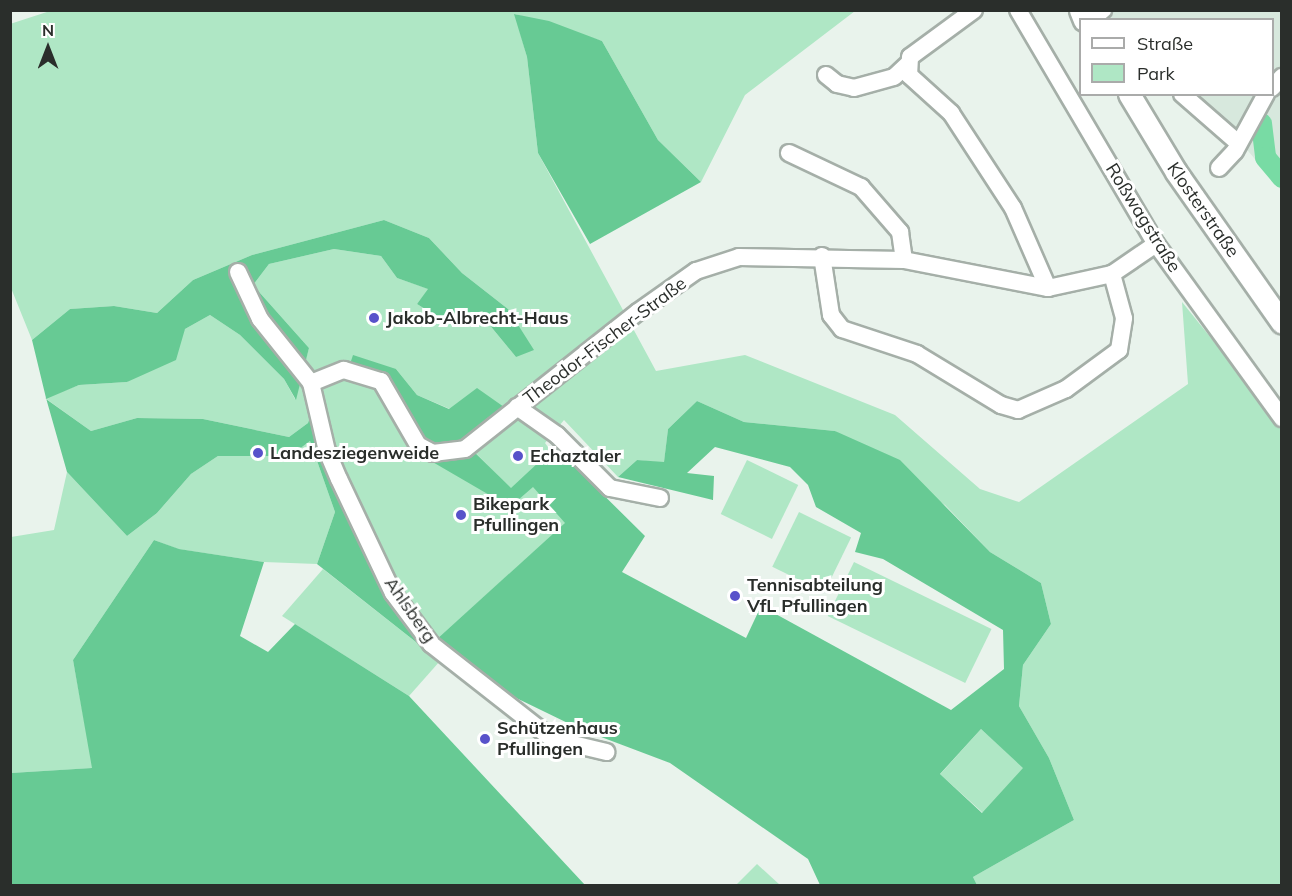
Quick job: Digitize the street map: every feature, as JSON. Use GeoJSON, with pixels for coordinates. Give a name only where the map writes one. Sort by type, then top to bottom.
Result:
{"type":"FeatureCollection","features":[{"type":"Feature","properties":{"kind":"main road","name":"Klosterstraße"},"geometry":{"type":"LineString","coordinates":[[1130,96],[1176,172],[1281,322]]}},
{"type":"Feature","properties":{"kind":"street"},"geometry":{"type":"LineString","coordinates":[[826,75],[837,84],[854,88],[894,77],[974,10]]}},
{"type":"Feature","properties":{"kind":"street","name":"Roßwagstraße"},"geometry":{"type":"LineString","coordinates":[[1018,10],[1156,244],[1281,418]]}},
{"type":"Feature","properties":{"kind":"street"},"geometry":{"type":"LineString","coordinates":[[908,64],[909,75],[951,113],[1013,208],[1048,288]]}},
{"type":"Feature","properties":{"kind":"street"},"geometry":{"type":"LineString","coordinates":[[1184,96],[1237,142]]}},
{"type":"Feature","properties":{"kind":"street","name":"Klosterstraße"},"geometry":{"type":"LineString","coordinates":[[1219,168],[1265,96]]}},
{"type":"Feature","properties":{"kind":"street"},"geometry":{"type":"LineString","coordinates":[[789,153],[861,187],[900,232],[904,260]]}},
{"type":"Feature","properties":{"kind":"street","name":"Theodor-Fischer-Straße"},"geometry":{"type":"LineString","coordinates":[[311,383],[345,370],[381,381],[418,445],[433,453],[465,449],[696,272],[739,257],[822,256],[904,260],[1048,288],[1112,274],[1156,244]]}},
{"type":"Feature","properties":{"kind":"street"},"geometry":{"type":"LineString","coordinates":[[822,256],[831,315],[842,329],[917,354],[1000,405],[1018,410],[1066,389],[1119,350],[1124,318],[1112,274]]}},
{"type":"Feature","properties":{"kind":"street"},"geometry":{"type":"LineString","coordinates":[[238,272],[261,319],[311,383]]}},
{"type":"Feature","properties":{"kind":"street","name":"Ahlsberg"},"geometry":{"type":"LineString","coordinates":[[311,383],[327,451],[339,479],[393,592],[431,644],[552,739],[606,752]]}},
{"type":"Feature","properties":{"kind":"street"},"geometry":{"type":"LineString","coordinates":[[517,407],[557,435],[610,488],[660,498]]}},
{"type":"Feature","properties":{"kind":"shaded area"},"geometry":{"type":"Polygon","coordinates":[[[1087,11],[1281,11],[1281,190],[1243,145],[1184,96],[1274,96],[1274,18],[1093,18],[1087,11]]]}},
{"type":"Feature","properties":{"kind":"green space"},"geometry":{"type":"Polygon","coordinates":[[[53,10],[855,11],[745,95],[701,182],[658,140],[602,41],[515,14],[527,57],[538,153],[656,371],[745,355],[895,415],[980,489],[1019,502],[1188,384],[1182,302],[1281,425],[1281,885],[977,885],[973,877],[1074,820],[1049,758],[1019,706],[1023,665],[1051,624],[1041,583],[990,552],[945,505],[835,431],[744,422],[697,401],[668,429],[664,463],[637,460],[618,477],[564,420],[545,443],[551,451],[511,489],[464,441],[504,407],[450,409],[417,395],[396,369],[376,387],[509,507],[533,486],[566,523],[437,639],[400,589],[332,451],[318,388],[308,423],[289,437],[203,419],[137,418],[91,431],[45,398],[79,385],[127,382],[185,329],[210,315],[240,335],[284,379],[295,399],[309,348],[253,285],[269,264],[334,249],[381,256],[397,278],[429,289],[417,304],[441,319],[488,323],[516,357],[508,309],[462,273],[429,238],[384,220],[252,255],[193,280],[157,313],[114,306],[70,309],[32,340],[11,288],[10,24],[53,10]]]}},
{"type":"Feature","properties":{"kind":"green space"},"geometry":{"type":"Polygon","coordinates":[[[514,14],[549,21],[602,41],[658,140],[701,182],[590,244],[538,153],[527,57],[514,14]]]}},
{"type":"Feature","properties":{"kind":"green space"},"geometry":{"type":"Polygon","coordinates":[[[384,220],[429,238],[462,273],[508,309],[534,350],[516,357],[488,323],[441,319],[417,304],[428,289],[397,278],[381,256],[334,249],[269,264],[253,285],[309,348],[296,400],[284,379],[240,335],[210,315],[185,329],[176,360],[127,382],[79,385],[46,399],[32,340],[70,309],[114,306],[157,313],[193,280],[252,255],[384,220]]]}},
{"type":"Feature","properties":{"kind":"green space"},"geometry":{"type":"Polygon","coordinates":[[[353,355],[396,369],[417,395],[449,409],[477,388],[504,407],[463,441],[511,488],[555,447],[645,536],[622,572],[746,638],[761,606],[951,710],[1004,669],[1003,630],[883,559],[855,552],[861,533],[816,507],[808,485],[790,467],[715,447],[687,473],[714,476],[713,500],[618,477],[637,460],[664,462],[668,429],[697,401],[744,422],[835,431],[900,460],[990,552],[1041,583],[1051,624],[1023,665],[1019,706],[1049,758],[1074,820],[973,877],[977,885],[820,885],[808,859],[670,763],[580,729],[440,661],[317,564],[335,512],[310,441],[290,456],[218,456],[191,474],[157,513],[127,536],[67,472],[46,399],[91,431],[137,418],[203,419],[289,437],[308,423],[319,387],[332,451],[400,589],[437,639],[565,523],[533,487],[510,507],[412,450],[376,387],[346,376],[353,355]],[[981,729],[940,774],[982,813],[1023,768],[981,729]]]}},
{"type":"Feature","properties":{"kind":"green space"},"geometry":{"type":"Polygon","coordinates":[[[310,441],[335,512],[317,564],[264,562],[178,549],[154,540],[73,660],[93,768],[11,773],[11,537],[54,530],[67,472],[127,536],[157,513],[191,474],[218,456],[290,456],[310,441]]]}},
{"type":"Feature","properties":{"kind":"green space"},"geometry":{"type":"Polygon","coordinates":[[[747,460],[798,485],[772,539],[721,514],[747,460]]]}},
{"type":"Feature","properties":{"kind":"green space"},"geometry":{"type":"Polygon","coordinates":[[[799,512],[851,537],[824,592],[772,567],[799,512]]]}},
{"type":"Feature","properties":{"kind":"green space"},"geometry":{"type":"Polygon","coordinates":[[[154,540],[179,549],[264,562],[240,636],[268,652],[295,624],[409,696],[585,885],[11,885],[11,773],[92,768],[73,660],[154,540]]]}},
{"type":"Feature","properties":{"kind":"green space"},"geometry":{"type":"Polygon","coordinates":[[[854,562],[992,629],[965,683],[828,616],[854,562]]]}},
{"type":"Feature","properties":{"kind":"green space"},"geometry":{"type":"Polygon","coordinates":[[[323,569],[440,661],[409,696],[282,616],[323,569]]]}},
{"type":"Feature","properties":{"kind":"green space"},"geometry":{"type":"Polygon","coordinates":[[[981,729],[1024,768],[983,813],[940,774],[981,729]]]}},
{"type":"Feature","properties":{"kind":"green space"},"geometry":{"type":"Polygon","coordinates":[[[757,864],[780,885],[736,885],[757,864]]]}},
{"type":"Feature","properties":{"kind":"waterway"},"geometry":{"type":"LineString","coordinates":[[1261,123],[1265,157],[1282,177]]}},
{"type":"Feature","properties":{"kind":"place","name":"Jakob-Albrecht-Haus"},"geometry":{"type":"Point","coordinates":[374,318]}},
{"type":"Feature","properties":{"kind":"place","name":"Landesziegenweide"},"geometry":{"type":"Point","coordinates":[258,453]}},
{"type":"Feature","properties":{"kind":"place","name":"Echaztaler"},"geometry":{"type":"Point","coordinates":[518,456]}},
{"type":"Feature","properties":{"kind":"place","name":"Bikepark Pfullingen"},"geometry":{"type":"Point","coordinates":[461,515]}},
{"type":"Feature","properties":{"kind":"place","name":"Tennisabteilung VfL Pfullingen"},"geometry":{"type":"Point","coordinates":[735,596]}},
{"type":"Feature","properties":{"kind":"place","name":"Schützenhaus Pfullingen"},"geometry":{"type":"Point","coordinates":[485,739]}}]}
